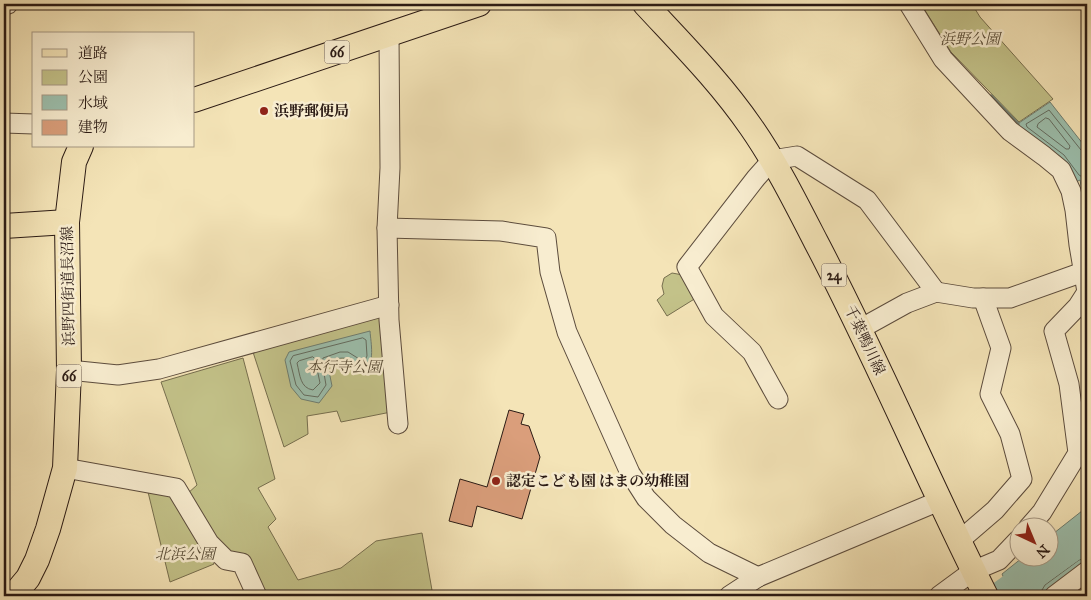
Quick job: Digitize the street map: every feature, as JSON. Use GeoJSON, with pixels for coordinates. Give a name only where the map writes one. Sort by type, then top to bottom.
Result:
{"type":"FeatureCollection","features":[{"type":"Feature","properties":{"kind":"main road","name":"66"},"geometry":{"type":"LineString","coordinates":[[195,100],[480,4]]}},
{"type":"Feature","properties":{"kind":"main road","name":"千葉鴨川線"},"geometry":{"type":"LineString","coordinates":[[645,4],[714,78],[750,126],[772,160],[837,281],[939,501],[986,596]]}},
{"type":"Feature","properties":{"kind":"main road","name":"浜野四街道長沼線"},"geometry":{"type":"LineString","coordinates":[[13,596],[28,578],[37,560],[65,468],[70,370],[67,222],[74,162],[81,148]]}},
{"type":"Feature","properties":{"kind":"main road"},"geometry":{"type":"LineString","coordinates":[[4,226],[67,222]]}},
{"type":"Feature","properties":{"kind":"street"},"geometry":{"type":"LineString","coordinates":[[4,5],[8,4]]}},
{"type":"Feature","properties":{"kind":"street"},"geometry":{"type":"LineString","coordinates":[[909,4],[943,59],[1010,131],[1061,170],[1071,191],[1076,210],[1087,292],[1078,306],[1054,331],[1069,384],[1078,453],[1037,518]]}},
{"type":"Feature","properties":{"kind":"street"},"geometry":{"type":"LineString","coordinates":[[389,34],[390,168],[387,228],[389,305],[398,424]]}},
{"type":"Feature","properties":{"kind":"street"},"geometry":{"type":"LineString","coordinates":[[4,123],[32,124]]}},
{"type":"Feature","properties":{"kind":"street"},"geometry":{"type":"LineString","coordinates":[[778,399],[752,352],[714,316],[686,267],[772,160],[797,156],[867,200],[936,292]]}},
{"type":"Feature","properties":{"kind":"street"},"geometry":{"type":"LineString","coordinates":[[387,228],[501,231],[546,238],[550,272],[568,332],[630,473],[646,498],[673,525],[709,553],[758,577]]}},
{"type":"Feature","properties":{"kind":"street"},"geometry":{"type":"LineString","coordinates":[[860,329],[907,303],[936,292],[972,298],[1010,298],[1083,272]]}},
{"type":"Feature","properties":{"kind":"street"},"geometry":{"type":"LineString","coordinates":[[959,541],[995,510],[1022,479],[1010,434],[990,394],[1001,348],[983,298]]}},
{"type":"Feature","properties":{"kind":"street"},"geometry":{"type":"LineString","coordinates":[[70,370],[118,375],[159,369],[389,305]]}},
{"type":"Feature","properties":{"kind":"street"},"geometry":{"type":"LineString","coordinates":[[65,468],[176,488],[209,542],[226,560],[242,563],[257,596]]}},
{"type":"Feature","properties":{"kind":"street"},"geometry":{"type":"LineString","coordinates":[[729,596],[758,577],[939,501]]}},
{"type":"Feature","properties":{"kind":"street"},"geometry":{"type":"LineString","coordinates":[[939,596],[999,560],[1008,551]]}},
{"type":"Feature","properties":{"kind":"street"},"geometry":{"type":"LineString","coordinates":[[1054,596],[1087,571]]}},
{"type":"Feature","properties":{"kind":"green space","name":"浜野公園"},"geometry":{"type":"Polygon","coordinates":[[[921,4],[972,4],[980,17],[1053,99],[1019,122],[951,52],[921,4]]]}},
{"type":"Feature","properties":{"kind":"green space"},"geometry":{"type":"Polygon","coordinates":[[[672,273],[683,275],[696,298],[667,316],[657,300],[664,294],[662,286],[664,278],[672,273]]]}},
{"type":"Feature","properties":{"kind":"green space","name":"本行寺公園"},"geometry":{"type":"Polygon","coordinates":[[[384,311],[391,412],[341,422],[337,411],[307,416],[308,434],[284,447],[251,346],[384,311]]]}},
{"type":"Feature","properties":{"kind":"green space"},"geometry":{"type":"Polygon","coordinates":[[[243,358],[275,479],[258,488],[276,519],[268,527],[298,580],[341,568],[376,541],[422,533],[433,596],[265,596],[246,554],[231,557],[212,541],[187,494],[197,485],[161,382],[243,358]]]}},
{"type":"Feature","properties":{"kind":"green space","name":"北浜公園"},"geometry":{"type":"Polygon","coordinates":[[[148,492],[176,497],[214,564],[170,582],[148,492]]]}},
{"type":"Feature","properties":{"kind":"water"},"geometry":{"type":"Polygon","coordinates":[[[1050,102],[1087,149],[1087,220],[1080,180],[1076,182],[1016,125],[1050,102]]]}},
{"type":"Feature","properties":{"kind":"water"},"geometry":{"type":"Polygon","coordinates":[[[370,331],[371,358],[365,371],[348,359],[340,358],[327,361],[332,386],[319,403],[301,399],[291,387],[285,360],[289,352],[370,331]]]}},
{"type":"Feature","properties":{"kind":"water"},"geometry":{"type":"Polygon","coordinates":[[[1087,507],[1087,568],[1049,596],[1012,596],[1002,574],[1010,568],[1058,568],[1058,530],[1087,507]]]}},
{"type":"Feature","properties":{"kind":"building"},"geometry":{"type":"Polygon","coordinates":[[[509,410],[524,414],[521,424],[529,426],[540,457],[522,519],[477,506],[472,527],[449,521],[460,479],[487,487],[509,410]]]}},
{"type":"Feature","properties":{"kind":"waterway"},"geometry":{"type":"LineString","coordinates":[[991,97],[1017,124]]}},
{"type":"Feature","properties":{"kind":"waterway"},"geometry":{"type":"LineString","coordinates":[[1002,596],[1087,535]]}},
{"type":"Feature","properties":{"kind":"place","name":"浜野郵便局"},"geometry":{"type":"Point","coordinates":[264,111]}},
{"type":"Feature","properties":{"kind":"place","name":"認定こども園 はまの幼稚園"},"geometry":{"type":"Point","coordinates":[496,481]}}]}
